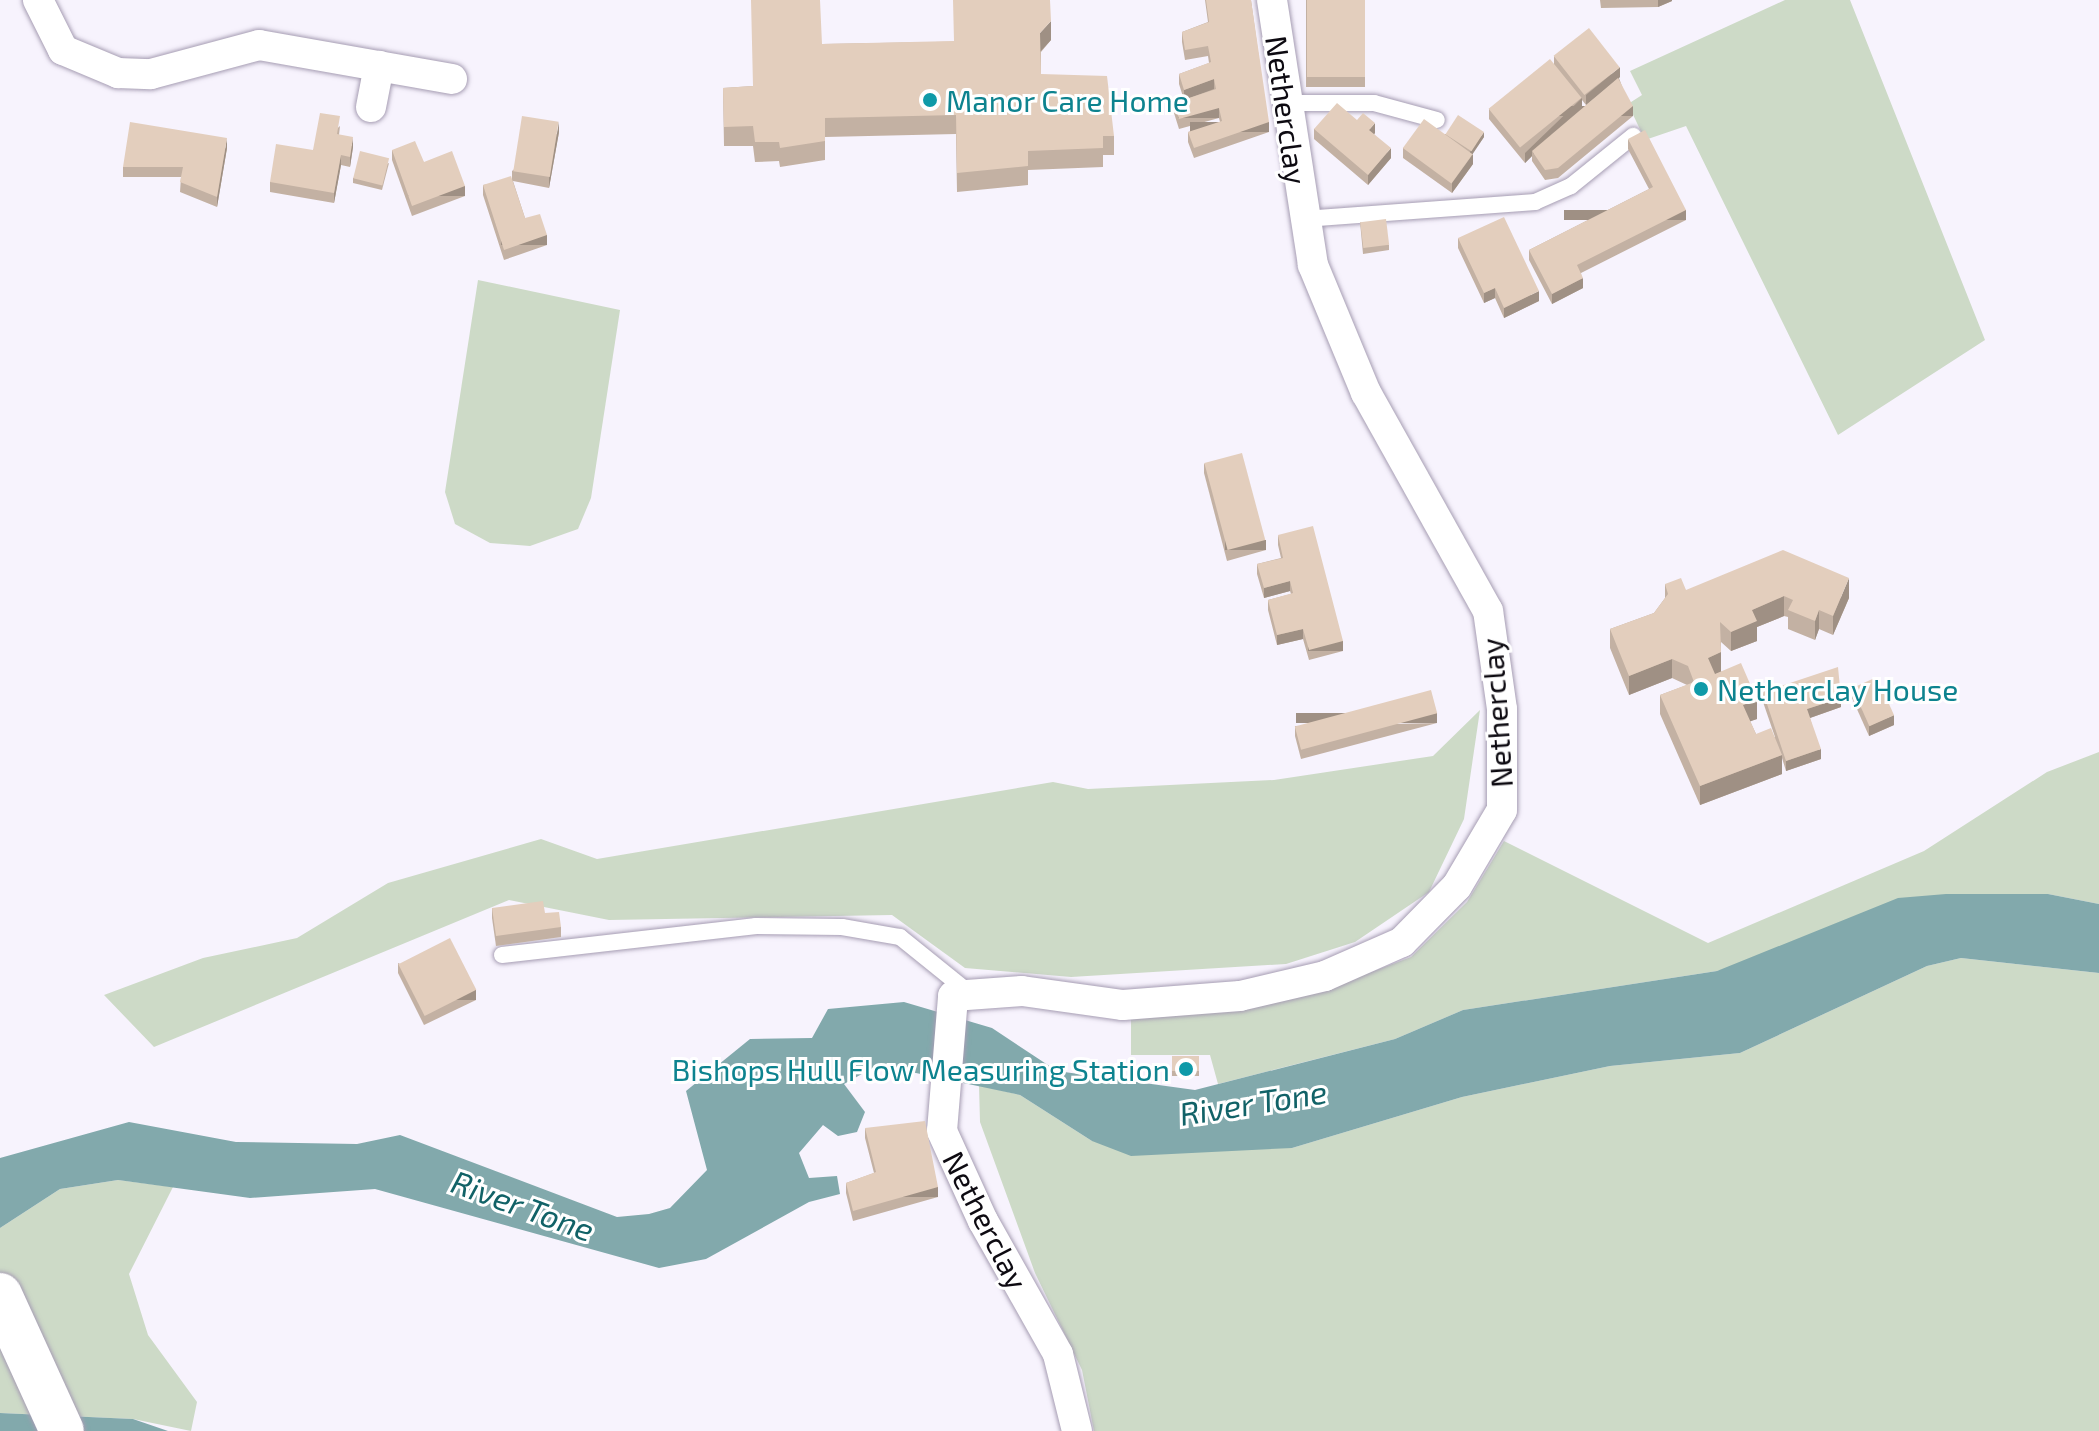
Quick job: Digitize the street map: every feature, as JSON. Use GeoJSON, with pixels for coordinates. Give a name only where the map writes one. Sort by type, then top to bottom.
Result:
{"type":"FeatureCollection","features":[{"type":"Feature","properties":{"kind":"main road"},"geometry":{"type":"LineString","coordinates":[[0,1295],[62,1431]]}},
{"type":"Feature","properties":{"kind":"street"},"geometry":{"type":"LineString","coordinates":[[38,0],[63,50],[118,73],[151,74],[259,45],[452,79]]}},
{"type":"Feature","properties":{"kind":"street","name":"Netherclay"},"geometry":{"type":"LineString","coordinates":[[1077,1431],[1058,1354],[955,1166],[942,1131],[943,1085],[958,999],[1123,1005],[1240,996],[1325,976],[1402,942],[1457,886],[1502,810],[1502,709],[1488,611],[1366,393],[1313,265],[1283,103],[1272,0]]}},
{"type":"Feature","properties":{"kind":"street"},"geometry":{"type":"LineString","coordinates":[[371,107],[379,66]]}},
{"type":"Feature","properties":{"kind":"lane"},"geometry":{"type":"LineString","coordinates":[[1283,103],[1374,103],[1437,120]]}},
{"type":"Feature","properties":{"kind":"lane"},"geometry":{"type":"LineString","coordinates":[[1304,219],[1535,202],[1571,186],[1633,136]]}},
{"type":"Feature","properties":{"kind":"lane"},"geometry":{"type":"LineString","coordinates":[[502,955],[680,933],[842,927],[900,937],[958,999]]}},
{"type":"Feature","properties":{"kind":"green space"},"geometry":{"type":"Polygon","coordinates":[[[1785,0],[1850,0],[1985,340],[1838,435],[1686,126],[1645,140],[1628,104],[1642,95],[1630,71],[1785,0]]]}},
{"type":"Feature","properties":{"kind":"green space"},"geometry":{"type":"Polygon","coordinates":[[[478,280],[620,310],[591,498],[578,529],[530,546],[490,543],[455,524],[445,492],[478,280]]]}},
{"type":"Feature","properties":{"kind":"green space"},"geometry":{"type":"Polygon","coordinates":[[[1480,710],[1464,819],[1429,892],[1355,942],[1286,964],[1071,977],[965,968],[892,915],[609,920],[509,900],[154,1047],[104,995],[203,958],[297,938],[388,883],[541,839],[597,859],[1053,782],[1088,789],[1274,780],[1433,756],[1480,710]]]}},
{"type":"Feature","properties":{"kind":"green space"},"geometry":{"type":"Polygon","coordinates":[[[2099,752],[2099,904],[2048,894],[1999,897],[1717,971],[1463,1010],[1395,1039],[1218,1084],[1210,1055],[1131,1055],[1131,1015],[1326,989],[1411,957],[1467,902],[1504,841],[1708,943],[1924,851],[2047,772],[2099,752]]]}},
{"type":"Feature","properties":{"kind":"green space"},"geometry":{"type":"Polygon","coordinates":[[[1961,958],[2099,973],[2099,1431],[1094,1431],[1082,1370],[1035,1273],[980,1122],[979,1085],[1020,1095],[1092,1141],[1292,1148],[1462,1097],[1610,1066],[1740,1053],[1927,966],[1961,958]]]}},
{"type":"Feature","properties":{"kind":"green space"},"geometry":{"type":"Polygon","coordinates":[[[118,1180],[173,1187],[129,1274],[148,1335],[197,1402],[191,1431],[133,1419],[0,1413],[0,1228],[60,1189],[118,1180]]]}},
{"type":"Feature","properties":{"kind":"water","name":"River Tone"},"geometry":{"type":"Polygon","coordinates":[[[1946,894],[2048,894],[2099,904],[2099,973],[1961,958],[1927,966],[1740,1053],[1610,1066],[1462,1097],[1292,1148],[1131,1156],[1092,1141],[1020,1095],[878,1065],[844,1084],[865,1112],[857,1132],[838,1136],[823,1125],[799,1153],[809,1178],[837,1176],[840,1194],[809,1202],[706,1259],[659,1268],[375,1189],[250,1198],[118,1180],[60,1189],[0,1228],[0,1158],[129,1122],[236,1142],[357,1144],[400,1135],[617,1217],[649,1214],[670,1208],[707,1170],[686,1091],[750,1039],[812,1038],[828,1009],[904,1002],[992,1028],[1057,1071],[1195,1090],[1395,1039],[1463,1010],[1717,971],[1898,898],[1946,894]]]}},
{"type":"Feature","properties":{"kind":"water"},"geometry":{"type":"Polygon","coordinates":[[[0,1413],[133,1419],[168,1431],[0,1431],[0,1413]]]}},
{"type":"Feature","properties":{"kind":"building","name":"Manor Care Home"},"geometry":{"type":"Polygon","coordinates":[[[751,0],[820,0],[822,44],[954,41],[953,0],[1050,0],[1051,21],[1040,33],[1041,74],[1107,76],[1114,136],[1103,136],[1103,148],[1028,151],[1028,166],[957,173],[956,115],[825,118],[825,141],[780,148],[779,142],[755,142],[753,126],[724,127],[723,88],[753,86],[751,0]]]}},
{"type":"Feature","properties":{"kind":"building"},"geometry":{"type":"Polygon","coordinates":[[[1206,0],[1251,0],[1269,122],[1194,148],[1188,132],[1222,121],[1219,108],[1179,119],[1174,103],[1216,89],[1214,79],[1184,90],[1179,74],[1211,62],[1208,46],[1185,50],[1182,32],[1209,22],[1206,0]]]}},
{"type":"Feature","properties":{"kind":"building"},"geometry":{"type":"Polygon","coordinates":[[[1307,0],[1365,0],[1365,77],[1307,77],[1307,0]]]}},
{"type":"Feature","properties":{"kind":"building"},"geometry":{"type":"Polygon","coordinates":[[[1589,28],[1620,67],[1584,95],[1554,56],[1589,28]]]}},
{"type":"Feature","properties":{"kind":"building"},"geometry":{"type":"Polygon","coordinates":[[[1550,59],[1581,98],[1520,148],[1489,109],[1550,59]]]}},
{"type":"Feature","properties":{"kind":"building"},"geometry":{"type":"Polygon","coordinates":[[[1618,78],[1633,106],[1558,168],[1545,170],[1532,151],[1618,78]]]}},
{"type":"Feature","properties":{"kind":"building"},"geometry":{"type":"Polygon","coordinates":[[[1337,103],[1357,120],[1363,113],[1375,123],[1369,130],[1391,148],[1368,175],[1314,129],[1337,103]]]}},
{"type":"Feature","properties":{"kind":"building"},"geometry":{"type":"Polygon","coordinates":[[[320,113],[340,116],[337,134],[353,137],[350,157],[341,155],[334,193],[270,182],[276,144],[313,150],[320,113]]]}},
{"type":"Feature","properties":{"kind":"building"},"geometry":{"type":"Polygon","coordinates":[[[1458,115],[1484,132],[1471,151],[1445,134],[1458,115]]]}},
{"type":"Feature","properties":{"kind":"building"},"geometry":{"type":"Polygon","coordinates":[[[522,116],[559,122],[550,177],[513,171],[522,116]]]}},
{"type":"Feature","properties":{"kind":"building"},"geometry":{"type":"Polygon","coordinates":[[[1424,119],[1473,154],[1451,183],[1403,148],[1424,119]]]}},
{"type":"Feature","properties":{"kind":"building"},"geometry":{"type":"Polygon","coordinates":[[[130,122],[227,138],[217,197],[180,182],[183,167],[123,167],[130,122]]]}},
{"type":"Feature","properties":{"kind":"building"},"geometry":{"type":"Polygon","coordinates":[[[1645,130],[1686,210],[1577,265],[1583,278],[1552,294],[1529,250],[1653,187],[1628,139],[1645,130]]]}},
{"type":"Feature","properties":{"kind":"building"},"geometry":{"type":"Polygon","coordinates":[[[415,141],[424,162],[452,151],[465,186],[412,206],[392,150],[415,141]]]}},
{"type":"Feature","properties":{"kind":"building"},"geometry":{"type":"Polygon","coordinates":[[[360,151],[389,158],[382,185],[353,178],[360,151]]]}},
{"type":"Feature","properties":{"kind":"building"},"geometry":{"type":"Polygon","coordinates":[[[511,176],[525,218],[540,214],[547,235],[504,250],[483,185],[511,176]]]}},
{"type":"Feature","properties":{"kind":"building"},"geometry":{"type":"Polygon","coordinates":[[[1504,217],[1539,291],[1504,308],[1495,288],[1484,293],[1458,238],[1504,217]]]}},
{"type":"Feature","properties":{"kind":"building"},"geometry":{"type":"Polygon","coordinates":[[[1386,219],[1389,245],[1363,248],[1360,222],[1386,219]]]}},
{"type":"Feature","properties":{"kind":"building"},"geometry":{"type":"Polygon","coordinates":[[[1242,453],[1265,540],[1228,550],[1204,463],[1242,453]]]}},
{"type":"Feature","properties":{"kind":"building"},"geometry":{"type":"Polygon","coordinates":[[[1313,526],[1343,641],[1309,650],[1303,629],[1277,635],[1268,600],[1293,593],[1290,581],[1264,588],[1257,564],[1283,558],[1278,535],[1313,526]]]}},
{"type":"Feature","properties":{"kind":"building","name":"Netherclay House"},"geometry":{"type":"Polygon","coordinates":[[[1783,550],[1849,578],[1833,616],[1819,610],[1815,621],[1788,610],[1793,600],[1784,596],[1752,610],[1757,621],[1731,632],[1720,622],[1721,652],[1708,658],[1715,674],[1741,663],[1757,700],[1743,705],[1756,734],[1771,728],[1782,755],[1700,786],[1660,695],[1694,682],[1688,666],[1672,659],[1629,676],[1610,629],[1654,613],[1668,594],[1665,584],[1681,578],[1686,590],[1783,550]]]}},
{"type":"Feature","properties":{"kind":"building"},"geometry":{"type":"Polygon","coordinates":[[[1838,667],[1841,698],[1807,709],[1821,749],[1786,761],[1763,692],[1838,667]]]}},
{"type":"Feature","properties":{"kind":"building"},"geometry":{"type":"Polygon","coordinates":[[[1877,677],[1894,715],[1869,726],[1852,688],[1877,677]]]}},
{"type":"Feature","properties":{"kind":"building"},"geometry":{"type":"Polygon","coordinates":[[[1431,690],[1437,713],[1301,750],[1295,726],[1431,690]]]}},
{"type":"Feature","properties":{"kind":"building"},"geometry":{"type":"Polygon","coordinates":[[[543,901],[545,913],[559,912],[561,927],[496,936],[492,908],[543,901]]]}},
{"type":"Feature","properties":{"kind":"building"},"geometry":{"type":"Polygon","coordinates":[[[450,938],[476,990],[425,1016],[398,964],[450,938]]]}},
{"type":"Feature","properties":{"kind":"building","name":"Bishops Hull Flow Measuring Station"},"geometry":{"type":"Polygon","coordinates":[[[1172,1056],[1199,1056],[1199,1071],[1172,1071],[1172,1056]]]}},
{"type":"Feature","properties":{"kind":"building"},"geometry":{"type":"Polygon","coordinates":[[[925,1121],[938,1187],[853,1211],[846,1183],[876,1172],[865,1128],[925,1121]]]}},
{"type":"Feature","properties":{"kind":"place","name":"Manor Care Home"},"geometry":{"type":"Point","coordinates":[930,100]}},
{"type":"Feature","properties":{"kind":"place","name":"Netherclay House"},"geometry":{"type":"Point","coordinates":[1701,689]}},
{"type":"Feature","properties":{"kind":"place","name":"Bishops Hull Flow Measuring Station"},"geometry":{"type":"Point","coordinates":[1186,1069]}}]}
